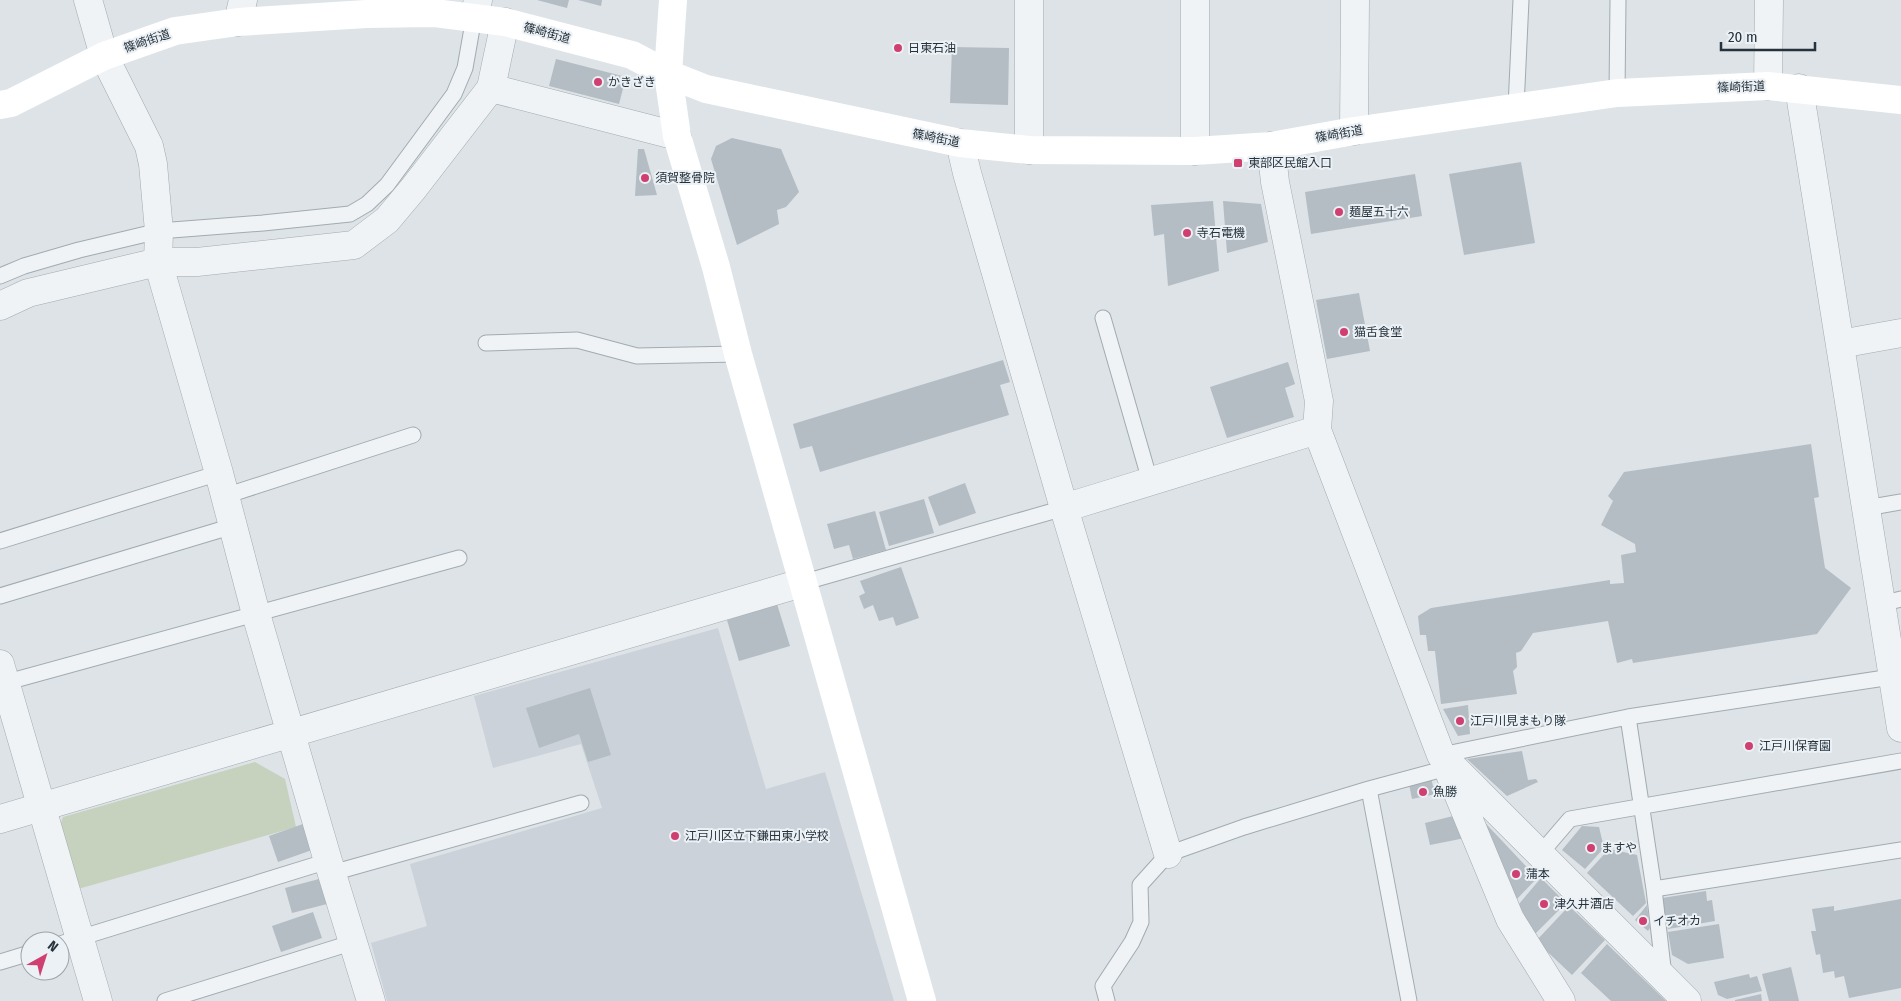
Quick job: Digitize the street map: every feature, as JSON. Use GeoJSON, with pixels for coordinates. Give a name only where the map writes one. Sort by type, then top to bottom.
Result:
{"type":"FeatureCollection","features":[{"type":"Feature","properties":{"kind":"street"},"geometry":{"type":"LineString","coordinates":[[88,0],[104,56],[149,146],[153,164],[158,231],[158,262],[222,485],[256,614],[371,1001]]}},
{"type":"Feature","properties":{"kind":"street"},"geometry":{"type":"LineString","coordinates":[[673,0],[668,74],[677,136],[716,267],[738,354],[922,1001]]}},
{"type":"Feature","properties":{"kind":"street"},"geometry":{"type":"LineString","coordinates":[[1029,0],[1029,150]]}},
{"type":"Feature","properties":{"kind":"street"},"geometry":{"type":"LineString","coordinates":[[1195,0],[1195,150]]}},
{"type":"Feature","properties":{"kind":"street"},"geometry":{"type":"LineString","coordinates":[[1354,131],[1355,0]]}},
{"type":"Feature","properties":{"kind":"street"},"geometry":{"type":"LineString","coordinates":[[1768,86],[1769,0]]}},
{"type":"Feature","properties":{"kind":"street","name":"篠崎街道"},"geometry":{"type":"LineString","coordinates":[[0,105],[11,103],[104,56],[175,31],[241,11],[366,14],[435,13],[476,9],[506,22],[632,55],[668,74],[706,89],[960,143],[1029,150],[1195,150],[1271,146],[1354,131],[1617,93],[1768,86],[1901,100]]}},
{"type":"Feature","properties":{"kind":"street"},"geometry":{"type":"LineString","coordinates":[[0,306],[28,293],[158,262],[197,262],[354,245],[387,220],[491,88],[506,22]]}},
{"type":"Feature","properties":{"kind":"street"},"geometry":{"type":"LineString","coordinates":[[491,88],[677,136]]}},
{"type":"Feature","properties":{"kind":"street"},"geometry":{"type":"LineString","coordinates":[[1799,88],[1866,508],[1891,602],[1901,728]]}},
{"type":"Feature","properties":{"kind":"street"},"geometry":{"type":"LineString","coordinates":[[960,143],[1064,508],[1168,854]]}},
{"type":"Feature","properties":{"kind":"street"},"geometry":{"type":"LineString","coordinates":[[1271,146],[1275,182],[1318,401],[1317,430],[1444,761],[1510,919],[1561,1001]]}},
{"type":"Feature","properties":{"kind":"street"},"geometry":{"type":"LineString","coordinates":[[1840,344],[1901,333]]}},
{"type":"Feature","properties":{"kind":"street"},"geometry":{"type":"LineString","coordinates":[[1064,508],[1317,430]]}},
{"type":"Feature","properties":{"kind":"street"},"geometry":{"type":"LineString","coordinates":[[0,819],[804,582]]}},
{"type":"Feature","properties":{"kind":"street"},"geometry":{"type":"LineString","coordinates":[[2,676],[42,807],[68,931]]}},
{"type":"Feature","properties":{"kind":"street"},"geometry":{"type":"LineString","coordinates":[[1444,761],[1687,1001]]}},
{"type":"Feature","properties":{"kind":"street"},"geometry":{"type":"LineString","coordinates":[[70,941],[98,1001]]}},
{"type":"Feature","properties":{"kind":"lane"},"geometry":{"type":"LineString","coordinates":[[1516,107],[1521,0]]}},
{"type":"Feature","properties":{"kind":"lane"},"geometry":{"type":"LineString","coordinates":[[1617,93],[1618,0]]}},
{"type":"Feature","properties":{"kind":"lane"},"geometry":{"type":"LineString","coordinates":[[0,276],[24,266],[61,255],[158,231],[350,214],[367,204],[387,185],[454,94],[465,68],[476,9]]}},
{"type":"Feature","properties":{"kind":"lane"},"geometry":{"type":"LineString","coordinates":[[1103,318],[1150,481]]}},
{"type":"Feature","properties":{"kind":"lane"},"geometry":{"type":"LineString","coordinates":[[486,343],[577,340],[637,356],[738,354]]}},
{"type":"Feature","properties":{"kind":"lane"},"geometry":{"type":"LineString","coordinates":[[0,541],[413,435]]}},
{"type":"Feature","properties":{"kind":"lane"},"geometry":{"type":"LineString","coordinates":[[1866,508],[1901,502]]}},
{"type":"Feature","properties":{"kind":"lane"},"geometry":{"type":"LineString","coordinates":[[804,582],[1064,508]]}},
{"type":"Feature","properties":{"kind":"lane"},"geometry":{"type":"LineString","coordinates":[[0,596],[233,526]]}},
{"type":"Feature","properties":{"kind":"lane"},"geometry":{"type":"LineString","coordinates":[[2,676],[256,614],[459,558]]}},
{"type":"Feature","properties":{"kind":"lane"},"geometry":{"type":"LineString","coordinates":[[1107,1001],[1103,986],[1132,942],[1141,922],[1140,885],[1168,854],[1244,827],[1369,789],[1444,761],[1628,717],[1897,676]]}},
{"type":"Feature","properties":{"kind":"lane"},"geometry":{"type":"LineString","coordinates":[[1628,717],[1654,889],[1664,977]]}},
{"type":"Feature","properties":{"kind":"lane"},"geometry":{"type":"LineString","coordinates":[[1540,854],[1570,819],[1901,761]]}},
{"type":"Feature","properties":{"kind":"lane"},"geometry":{"type":"LineString","coordinates":[[1369,789],[1409,1001]]}},
{"type":"Feature","properties":{"kind":"lane"},"geometry":{"type":"LineString","coordinates":[[70,941],[330,867],[582,803]]}},
{"type":"Feature","properties":{"kind":"lane"},"geometry":{"type":"LineString","coordinates":[[1654,889],[1901,850]]}},
{"type":"Feature","properties":{"kind":"lane"},"geometry":{"type":"LineString","coordinates":[[165,1001],[354,942]]}},
{"type":"Feature","properties":{"kind":"lane"},"geometry":{"type":"LineString","coordinates":[[0,962],[20,956]]}},
{"type":"Feature","properties":{"kind":"shaded area","name":"江戸川区立下鎌田東小学校"},"geometry":{"type":"Polygon","coordinates":[[[718,628],[766,789],[825,772],[894,1001],[387,1001],[371,943],[427,926],[410,864],[602,808],[581,744],[493,768],[474,696],[718,628]]]}},
{"type":"Feature","properties":{"kind":"green space"},"geometry":{"type":"Polygon","coordinates":[[[255,762],[285,779],[296,827],[78,889],[60,826],[63,817],[255,762]]]}},
{"type":"Feature","properties":{"kind":"building"},"geometry":{"type":"Polygon","coordinates":[[[537,0],[569,0],[567,8],[537,0]]]}},
{"type":"Feature","properties":{"kind":"building"},"geometry":{"type":"Polygon","coordinates":[[[578,0],[602,0],[601,6],[578,0]]]}},
{"type":"Feature","properties":{"kind":"building"},"geometry":{"type":"Polygon","coordinates":[[[952,47],[1009,48],[1008,105],[950,103],[952,47]]]}},
{"type":"Feature","properties":{"kind":"building"},"geometry":{"type":"Polygon","coordinates":[[[556,59],[626,77],[619,104],[549,86],[556,59]]]}},
{"type":"Feature","properties":{"kind":"building"},"geometry":{"type":"Polygon","coordinates":[[[732,138],[781,149],[799,192],[786,207],[777,210],[779,224],[737,245],[711,159],[716,146],[732,138]]]}},
{"type":"Feature","properties":{"kind":"building"},"geometry":{"type":"Polygon","coordinates":[[[638,149],[644,149],[657,195],[635,196],[638,149]]]}},
{"type":"Feature","properties":{"kind":"building"},"geometry":{"type":"Polygon","coordinates":[[[1521,162],[1535,243],[1464,255],[1449,174],[1521,162]]]}},
{"type":"Feature","properties":{"kind":"building"},"geometry":{"type":"Polygon","coordinates":[[[1415,174],[1422,216],[1311,234],[1305,192],[1415,174]]]}},
{"type":"Feature","properties":{"kind":"building"},"geometry":{"type":"Polygon","coordinates":[[[1213,201],[1219,271],[1168,286],[1164,234],[1154,236],[1151,205],[1213,201]]]}},
{"type":"Feature","properties":{"kind":"building"},"geometry":{"type":"Polygon","coordinates":[[[1223,201],[1261,204],[1268,242],[1227,253],[1223,201]]]}},
{"type":"Feature","properties":{"kind":"building"},"geometry":{"type":"Polygon","coordinates":[[[1359,293],[1370,351],[1327,359],[1316,300],[1359,293]]]}},
{"type":"Feature","properties":{"kind":"building"},"geometry":{"type":"Polygon","coordinates":[[[1003,360],[1010,382],[1000,385],[1009,415],[820,472],[812,446],[800,449],[793,424],[1003,360]]]}},
{"type":"Feature","properties":{"kind":"building"},"geometry":{"type":"Polygon","coordinates":[[[1288,362],[1295,384],[1285,388],[1294,417],[1227,438],[1210,387],[1288,362]]]}},
{"type":"Feature","properties":{"kind":"building"},"geometry":{"type":"Polygon","coordinates":[[[1811,444],[1819,497],[1814,498],[1825,568],[1851,588],[1817,634],[1633,663],[1632,659],[1617,663],[1608,621],[1533,633],[1521,651],[1516,653],[1517,667],[1513,671],[1517,694],[1441,704],[1435,651],[1428,651],[1426,635],[1420,635],[1418,616],[1431,608],[1610,580],[1610,584],[1624,583],[1621,555],[1636,552],[1635,544],[1601,525],[1613,501],[1608,496],[1624,472],[1811,444]]]}},
{"type":"Feature","properties":{"kind":"building"},"geometry":{"type":"Polygon","coordinates":[[[965,483],[976,513],[939,526],[928,497],[965,483]]]}},
{"type":"Feature","properties":{"kind":"building"},"geometry":{"type":"Polygon","coordinates":[[[924,499],[934,533],[889,546],[879,512],[924,499]]]}},
{"type":"Feature","properties":{"kind":"building"},"geometry":{"type":"Polygon","coordinates":[[[875,511],[886,550],[853,559],[849,545],[834,549],[827,524],[875,511]]]}},
{"type":"Feature","properties":{"kind":"building"},"geometry":{"type":"Polygon","coordinates":[[[901,567],[919,618],[896,626],[893,617],[879,621],[873,605],[864,609],[859,596],[865,593],[860,581],[901,567]]]}},
{"type":"Feature","properties":{"kind":"building"},"geometry":{"type":"Polygon","coordinates":[[[777,604],[790,646],[739,661],[727,620],[777,604]]]}},
{"type":"Feature","properties":{"kind":"building"},"geometry":{"type":"Polygon","coordinates":[[[590,688],[611,755],[588,762],[579,734],[539,748],[526,708],[590,688]]]}},
{"type":"Feature","properties":{"kind":"building"},"geometry":{"type":"Polygon","coordinates":[[[1468,705],[1470,734],[1458,736],[1443,709],[1468,705]]]}},
{"type":"Feature","properties":{"kind":"building"},"geometry":{"type":"Polygon","coordinates":[[[1522,751],[1528,780],[1536,779],[1538,782],[1507,796],[1467,759],[1522,751]]]}},
{"type":"Feature","properties":{"kind":"building"},"geometry":{"type":"Polygon","coordinates":[[[1431,778],[1433,786],[1438,786],[1440,793],[1412,799],[1409,784],[1431,778]]]}},
{"type":"Feature","properties":{"kind":"building"},"geometry":{"type":"Polygon","coordinates":[[[1474,811],[1537,878],[1517,899],[1471,812],[1474,811]]]}},
{"type":"Feature","properties":{"kind":"building"},"geometry":{"type":"Polygon","coordinates":[[[1453,816],[1465,838],[1430,845],[1425,823],[1453,816]]]}},
{"type":"Feature","properties":{"kind":"building"},"geometry":{"type":"Polygon","coordinates":[[[303,824],[312,850],[278,862],[269,836],[303,824]]]}},
{"type":"Feature","properties":{"kind":"building"},"geometry":{"type":"Polygon","coordinates":[[[1582,826],[1599,827],[1604,848],[1585,869],[1562,850],[1582,826]]]}},
{"type":"Feature","properties":{"kind":"building"},"geometry":{"type":"Polygon","coordinates":[[[1609,849],[1637,855],[1646,903],[1633,916],[1587,873],[1609,849]]]}},
{"type":"Feature","properties":{"kind":"building"},"geometry":{"type":"Polygon","coordinates":[[[1541,878],[1566,903],[1533,936],[1519,904],[1541,878]]]}},
{"type":"Feature","properties":{"kind":"building"},"geometry":{"type":"Polygon","coordinates":[[[319,879],[327,904],[292,913],[285,888],[319,879]]]}},
{"type":"Feature","properties":{"kind":"building"},"geometry":{"type":"Polygon","coordinates":[[[1706,891],[1707,901],[1712,900],[1715,921],[1668,929],[1662,898],[1706,891]]]}},
{"type":"Feature","properties":{"kind":"building"},"geometry":{"type":"Polygon","coordinates":[[[1901,899],[1901,988],[1849,998],[1844,976],[1835,978],[1834,971],[1823,973],[1820,954],[1816,955],[1811,931],[1816,931],[1812,909],[1834,906],[1834,911],[1901,899]]]}},
{"type":"Feature","properties":{"kind":"building"},"geometry":{"type":"Polygon","coordinates":[[[1647,905],[1650,928],[1648,931],[1635,920],[1647,905]]]}},
{"type":"Feature","properties":{"kind":"building"},"geometry":{"type":"Polygon","coordinates":[[[1569,906],[1605,940],[1572,975],[1536,941],[1569,906]]]}},
{"type":"Feature","properties":{"kind":"building"},"geometry":{"type":"Polygon","coordinates":[[[313,912],[322,938],[281,952],[272,926],[313,912]]]}},
{"type":"Feature","properties":{"kind":"building"},"geometry":{"type":"Polygon","coordinates":[[[1719,924],[1724,958],[1688,964],[1672,955],[1668,932],[1719,924]]]}},
{"type":"Feature","properties":{"kind":"building"},"geometry":{"type":"Polygon","coordinates":[[[1607,944],[1666,1001],[1611,1001],[1581,973],[1607,944]]]}},
{"type":"Feature","properties":{"kind":"building"},"geometry":{"type":"Polygon","coordinates":[[[1791,967],[1799,1001],[1769,1001],[1762,974],[1791,967]]]}},
{"type":"Feature","properties":{"kind":"building"},"geometry":{"type":"Polygon","coordinates":[[[1749,974],[1750,978],[1757,976],[1762,991],[1727,999],[1718,995],[1714,982],[1749,974]]]}},
{"type":"Feature","properties":{"kind":"building"},"geometry":{"type":"Polygon","coordinates":[[[1761,994],[1762,1001],[1735,1001],[1735,1000],[1761,994]]]}},
{"type":"Feature","properties":{"kind":"place","name":"日東石油"},"geometry":{"type":"Point","coordinates":[898,48]}},
{"type":"Feature","properties":{"kind":"place","name":"かきざき"},"geometry":{"type":"Point","coordinates":[598,82]}},
{"type":"Feature","properties":{"kind":"place","name":"東部区民館入口"},"geometry":{"type":"Point","coordinates":[1238,163]}},
{"type":"Feature","properties":{"kind":"place","name":"須賀整骨院"},"geometry":{"type":"Point","coordinates":[645,178]}},
{"type":"Feature","properties":{"kind":"place","name":"麺屋五十六"},"geometry":{"type":"Point","coordinates":[1339,212]}},
{"type":"Feature","properties":{"kind":"place","name":"寺石電機"},"geometry":{"type":"Point","coordinates":[1187,233]}},
{"type":"Feature","properties":{"kind":"place","name":"猫舌食堂"},"geometry":{"type":"Point","coordinates":[1344,332]}},
{"type":"Feature","properties":{"kind":"place","name":"江戸川見まもり隊"},"geometry":{"type":"Point","coordinates":[1460,721]}},
{"type":"Feature","properties":{"kind":"place","name":"江戸川保育園"},"geometry":{"type":"Point","coordinates":[1749,746]}},
{"type":"Feature","properties":{"kind":"place","name":"魚勝"},"geometry":{"type":"Point","coordinates":[1423,792]}},
{"type":"Feature","properties":{"kind":"place","name":"江戸川区立下鎌田東小学校"},"geometry":{"type":"Point","coordinates":[675,836]}},
{"type":"Feature","properties":{"kind":"place","name":"ますや"},"geometry":{"type":"Point","coordinates":[1591,848]}},
{"type":"Feature","properties":{"kind":"place","name":"蒲本"},"geometry":{"type":"Point","coordinates":[1516,874]}},
{"type":"Feature","properties":{"kind":"place","name":"津久井酒店"},"geometry":{"type":"Point","coordinates":[1544,904]}},
{"type":"Feature","properties":{"kind":"place","name":"イチオカ"},"geometry":{"type":"Point","coordinates":[1643,921]}}]}
